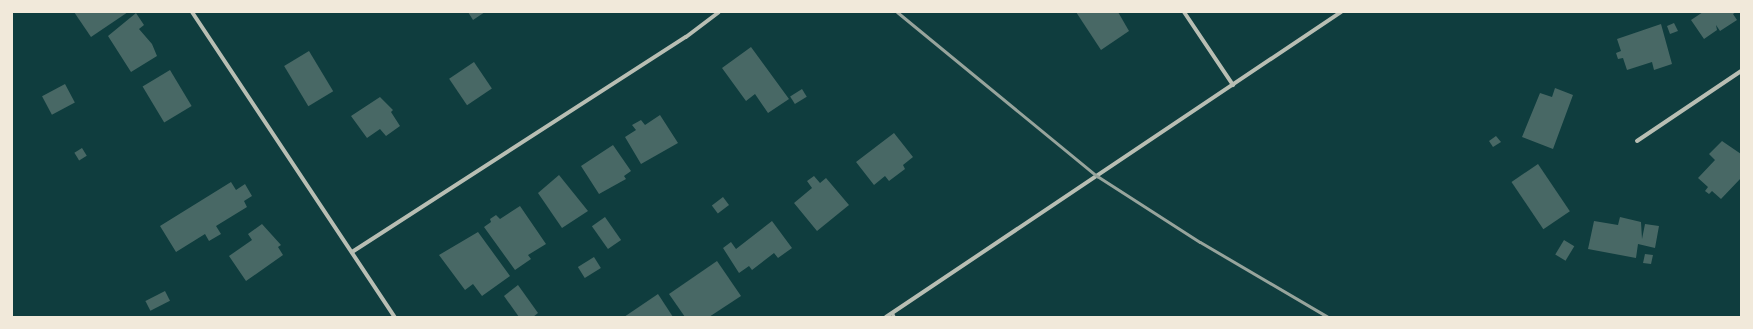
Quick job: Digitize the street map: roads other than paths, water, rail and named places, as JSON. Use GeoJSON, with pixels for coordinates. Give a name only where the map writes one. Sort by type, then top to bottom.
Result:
{"type":"FeatureCollection","features":[{"type":"Feature","properties":{"kind":"street"},"geometry":{"type":"LineString","coordinates":[[192,12],[395,317]]}},
{"type":"Feature","properties":{"kind":"street"},"geometry":{"type":"LineString","coordinates":[[352,252],[679,42],[718,12]]}},
{"type":"Feature","properties":{"kind":"street"},"geometry":{"type":"LineString","coordinates":[[1184,12],[1233,85]]}},
{"type":"Feature","properties":{"kind":"street"},"geometry":{"type":"LineString","coordinates":[[886,317],[893,315],[1341,12]]}},
{"type":"Feature","properties":{"kind":"street"},"geometry":{"type":"LineString","coordinates":[[1637,141],[1741,71]]}},
{"type":"Feature","properties":{"kind":"railway"},"geometry":{"type":"LineString","coordinates":[[897,12],[1097,176],[1200,242],[1328,317]]}}]}
